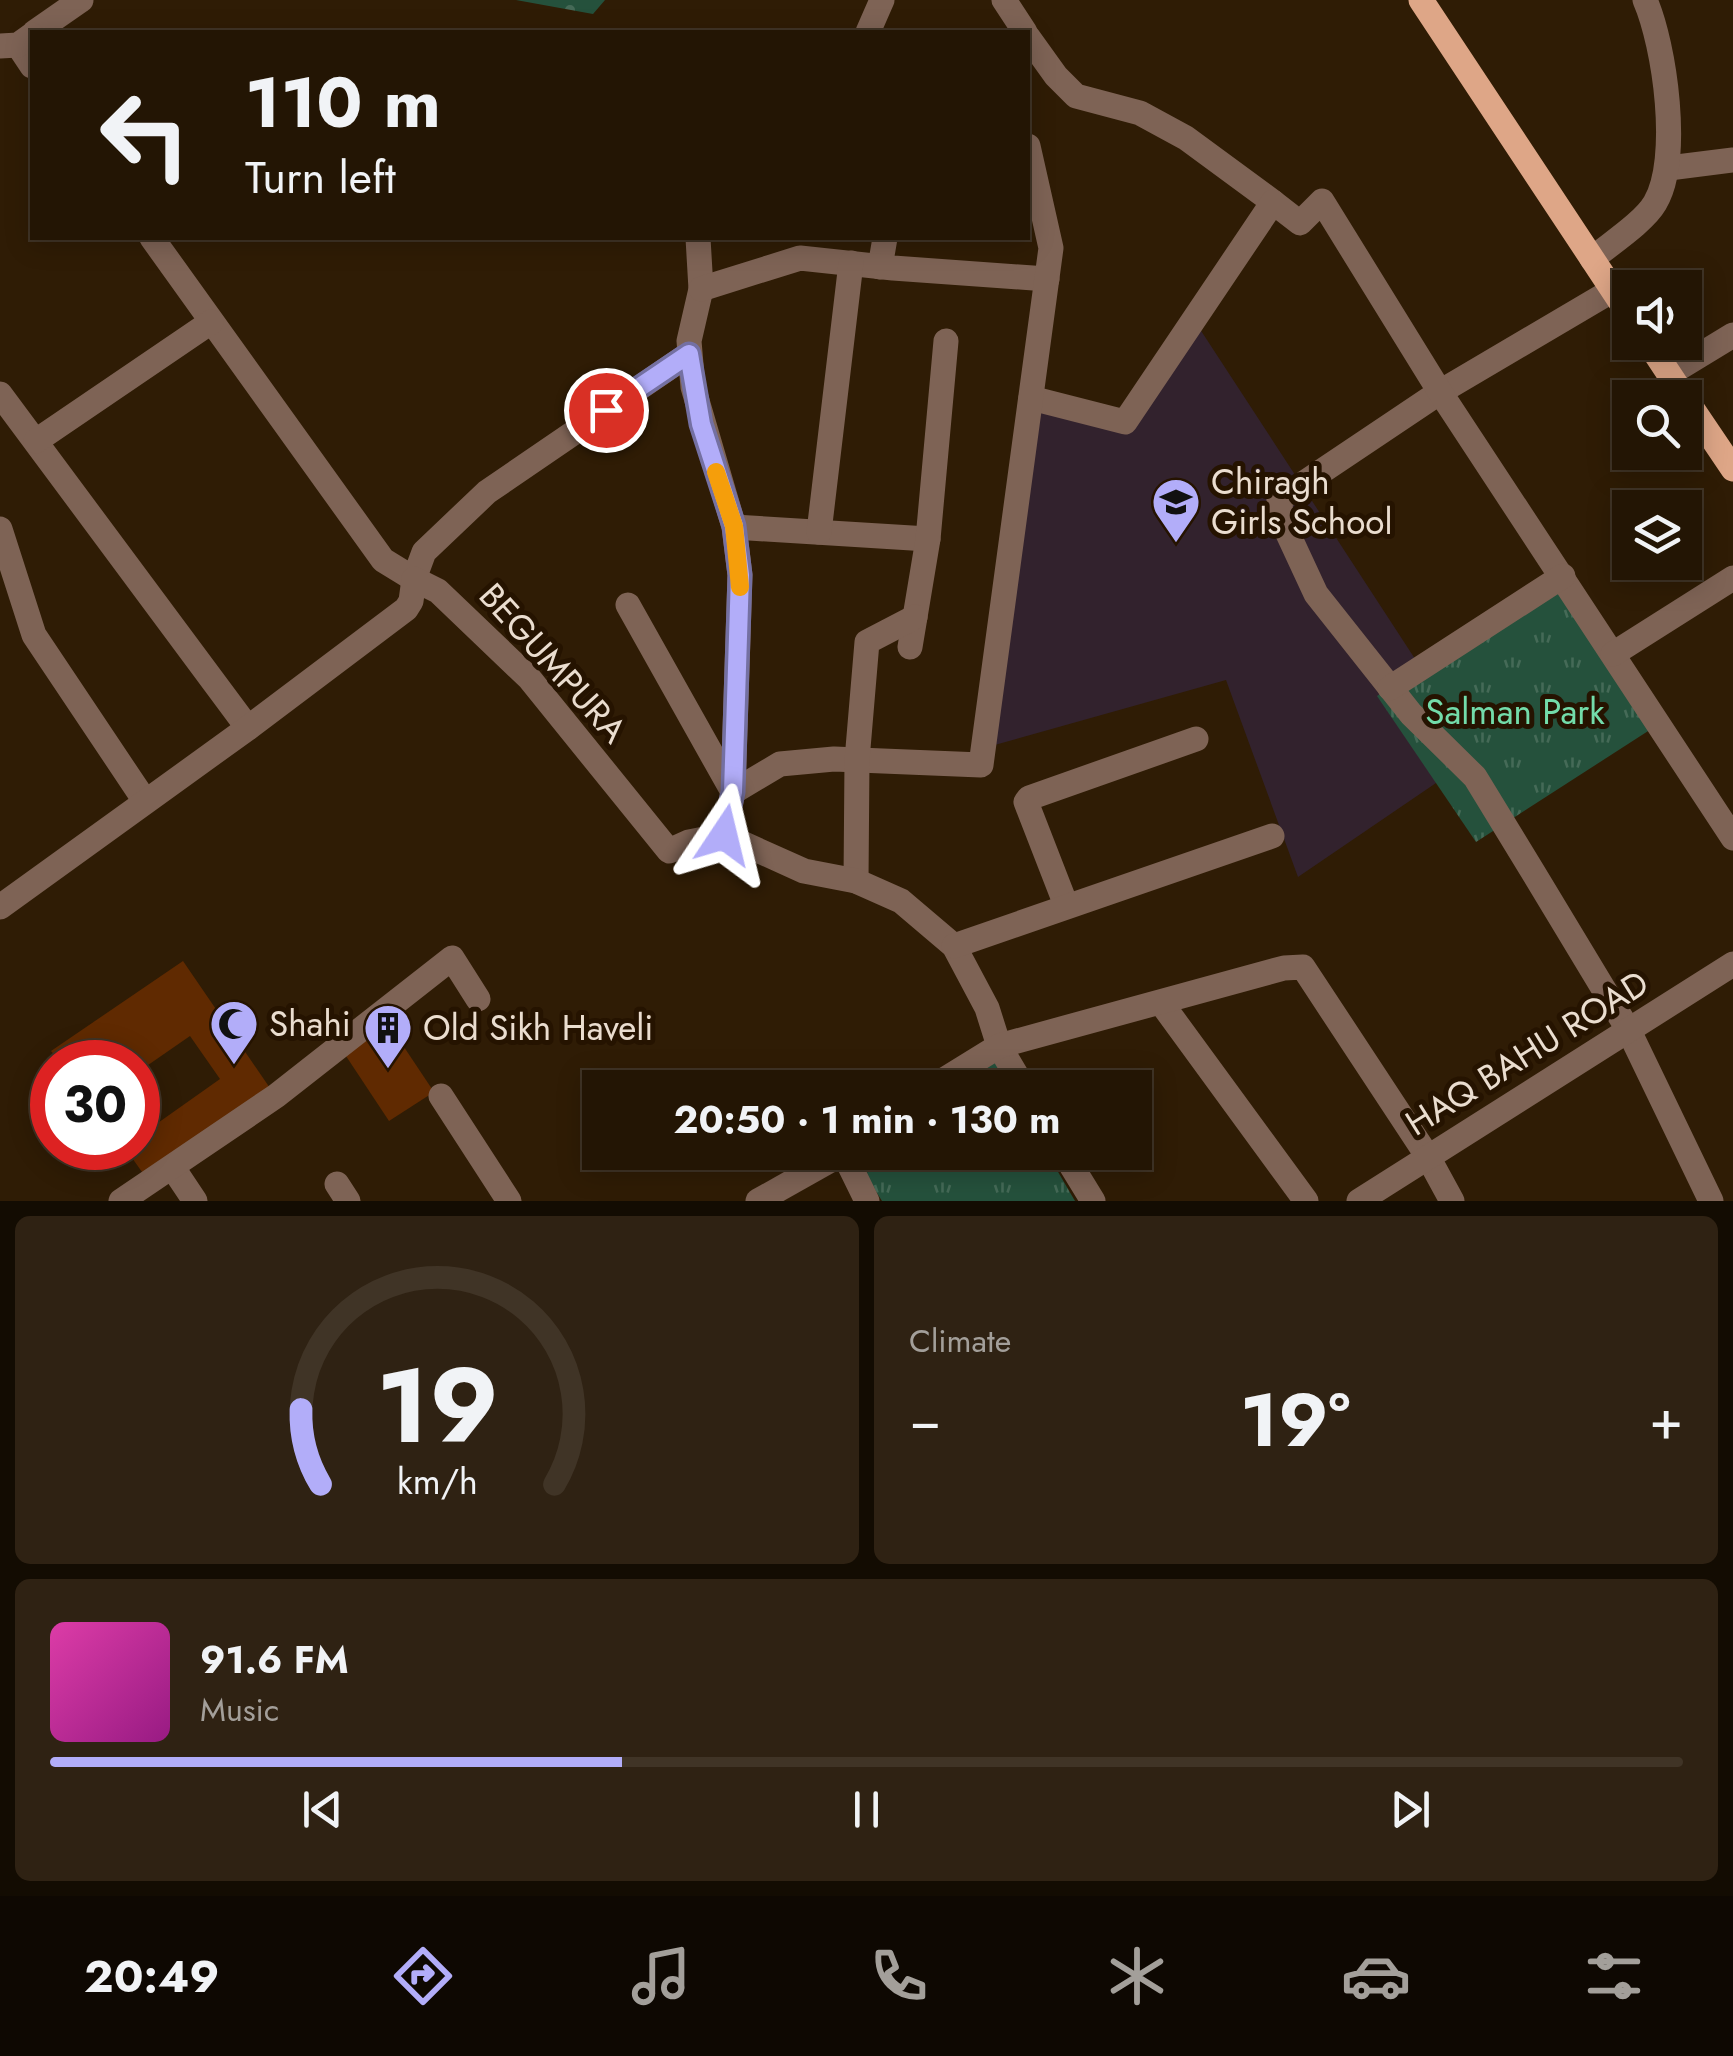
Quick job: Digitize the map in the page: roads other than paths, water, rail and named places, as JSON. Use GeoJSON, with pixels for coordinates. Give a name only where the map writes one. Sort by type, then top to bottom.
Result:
{"type":"FeatureCollection","features":[{"type":"Feature","properties":{"kind":"main road"},"geometry":{"type":"LineString","coordinates":[[1421,0],[1612,289]]}},
{"type":"Feature","properties":{"kind":"main road"},"geometry":{"type":"LineString","coordinates":[[1660,360],[1673,380]]}},
{"type":"Feature","properties":{"kind":"main road"},"geometry":{"type":"LineString","coordinates":[[1702,423],[1733,469]]}},
{"type":"Feature","properties":{"kind":"street"},"geometry":{"type":"LineString","coordinates":[[43,30],[81,0]]}},
{"type":"Feature","properties":{"kind":"street"},"geometry":{"type":"LineString","coordinates":[[869,30],[882,0]]}},
{"type":"Feature","properties":{"kind":"street"},"geometry":{"type":"LineString","coordinates":[[1004,0],[1023,30]]}},
{"type":"Feature","properties":{"kind":"street"},"geometry":{"type":"LineString","coordinates":[[1592,259],[1653,208],[1669,168],[1670,136],[1663,74],[1645,0]]}},
{"type":"Feature","properties":{"kind":"street"},"geometry":{"type":"LineString","coordinates":[[1030,40],[1076,96],[1140,113],[1186,138],[1300,223],[1322,201],[1440,392],[1733,838]]}},
{"type":"Feature","properties":{"kind":"street"},"geometry":{"type":"LineString","coordinates":[[733,792],[780,764],[834,758],[981,765],[1052,248],[1030,154]]}},
{"type":"Feature","properties":{"kind":"street"},"geometry":{"type":"LineString","coordinates":[[1669,168],[1733,160]]}},
{"type":"Feature","properties":{"kind":"street"},"geometry":{"type":"LineString","coordinates":[[1031,398],[1125,422],[1273,202]]}},
{"type":"Feature","properties":{"kind":"street"},"geometry":{"type":"LineString","coordinates":[[153,240],[383,560],[414,578]]}},
{"type":"Feature","properties":{"kind":"street"},"geometry":{"type":"LineString","coordinates":[[698,240],[701,289],[689,354],[701,424],[734,526],[740,575],[733,792],[724,835],[804,871],[856,881],[901,901],[954,946],[988,1008],[999,1046],[1013,1070]]}},
{"type":"Feature","properties":{"kind":"street"},"geometry":{"type":"LineString","coordinates":[[880,267],[885,240]]}},
{"type":"Feature","properties":{"kind":"street"},"geometry":{"type":"LineString","coordinates":[[701,289],[802,248],[850,264],[1047,280]]}},
{"type":"Feature","properties":{"kind":"street"},"geometry":{"type":"LineString","coordinates":[[820,532],[850,264]]}},
{"type":"Feature","properties":{"kind":"street"},"geometry":{"type":"LineString","coordinates":[[1612,291],[1440,392],[1279,500],[1283,523],[1316,594],[1411,714],[1474,777],[1628,1030],[1712,1201]]}},
{"type":"Feature","properties":{"kind":"street"},"geometry":{"type":"LineString","coordinates":[[36,441],[211,322]]}},
{"type":"Feature","properties":{"kind":"street"},"geometry":{"type":"LineString","coordinates":[[1669,374],[1733,334]]}},
{"type":"Feature","properties":{"kind":"street"},"geometry":{"type":"LineString","coordinates":[[910,647],[928,539],[946,341]]}},
{"type":"Feature","properties":{"kind":"street"},"geometry":{"type":"LineString","coordinates":[[0,907],[406,608],[424,552],[488,492],[689,354]]}},
{"type":"Feature","properties":{"kind":"street"},"geometry":{"type":"LineString","coordinates":[[2,400],[248,728]]}},
{"type":"Feature","properties":{"kind":"street"},"geometry":{"type":"LineString","coordinates":[[734,526],[928,539]]}},
{"type":"Feature","properties":{"kind":"street"},"geometry":{"type":"LineString","coordinates":[[0,529],[34,636],[145,800]]}},
{"type":"Feature","properties":{"kind":"street"},"geometry":{"type":"LineString","coordinates":[[1390,688],[1563,576]]}},
{"type":"Feature","properties":{"kind":"street","name":"BEGUMPURA"},"geometry":{"type":"LineString","coordinates":[[414,578],[438,592],[529,678],[668,850],[724,835]]}},
{"type":"Feature","properties":{"kind":"street"},"geometry":{"type":"LineString","coordinates":[[1614,654],[1733,578]]}},
{"type":"Feature","properties":{"kind":"street"},"geometry":{"type":"LineString","coordinates":[[628,604],[733,792]]}},
{"type":"Feature","properties":{"kind":"street"},"geometry":{"type":"LineString","coordinates":[[856,881],[857,760],[867,642],[915,617]]}},
{"type":"Feature","properties":{"kind":"street"},"geometry":{"type":"LineString","coordinates":[[1066,905],[1026,802],[1028,798],[1196,739]]}},
{"type":"Feature","properties":{"kind":"street"},"geometry":{"type":"LineString","coordinates":[[954,946],[1272,836]]}},
{"type":"Feature","properties":{"kind":"street"},"geometry":{"type":"LineString","coordinates":[[121,1201],[276,1096],[452,958],[478,999]]}},
{"type":"Feature","properties":{"kind":"street","name":"HAQ BAHU ROAD"},"geometry":{"type":"LineString","coordinates":[[1359,1201],[1733,964]]}},
{"type":"Feature","properties":{"kind":"street"},"geometry":{"type":"LineString","coordinates":[[960,1070],[999,1046],[1284,968],[1304,967],[1428,1157],[1452,1201]]}},
{"type":"Feature","properties":{"kind":"street"},"geometry":{"type":"LineString","coordinates":[[1162,1004],[1306,1201]]}},
{"type":"Feature","properties":{"kind":"street"},"geometry":{"type":"LineString","coordinates":[[440,1096],[509,1201]]}},
{"type":"Feature","properties":{"kind":"street"},"geometry":{"type":"LineString","coordinates":[[173,1168],[195,1201]]}},
{"type":"Feature","properties":{"kind":"street"},"geometry":{"type":"LineString","coordinates":[[758,1201],[813,1170]]}},
{"type":"Feature","properties":{"kind":"street"},"geometry":{"type":"LineString","coordinates":[[852,1170],[867,1201]]}},
{"type":"Feature","properties":{"kind":"street"},"geometry":{"type":"LineString","coordinates":[[1074,1170],[1092,1201]]}},
{"type":"Feature","properties":{"kind":"place","name":"Chiragh Girls School"},"geometry":{"type":"Point","coordinates":[1176,544]}},
{"type":"Feature","properties":{"kind":"place","name":"Shahi"},"geometry":{"type":"Point","coordinates":[234,1066]}},
{"type":"Feature","properties":{"kind":"place","name":"Old Sikh Haveli"},"geometry":{"type":"Point","coordinates":[388,1070]}},
{"type":"Feature","properties":{"kind":"park label","name":"Salman Park"},"geometry":{"type":"Point","coordinates":[1515,712]}}]}
